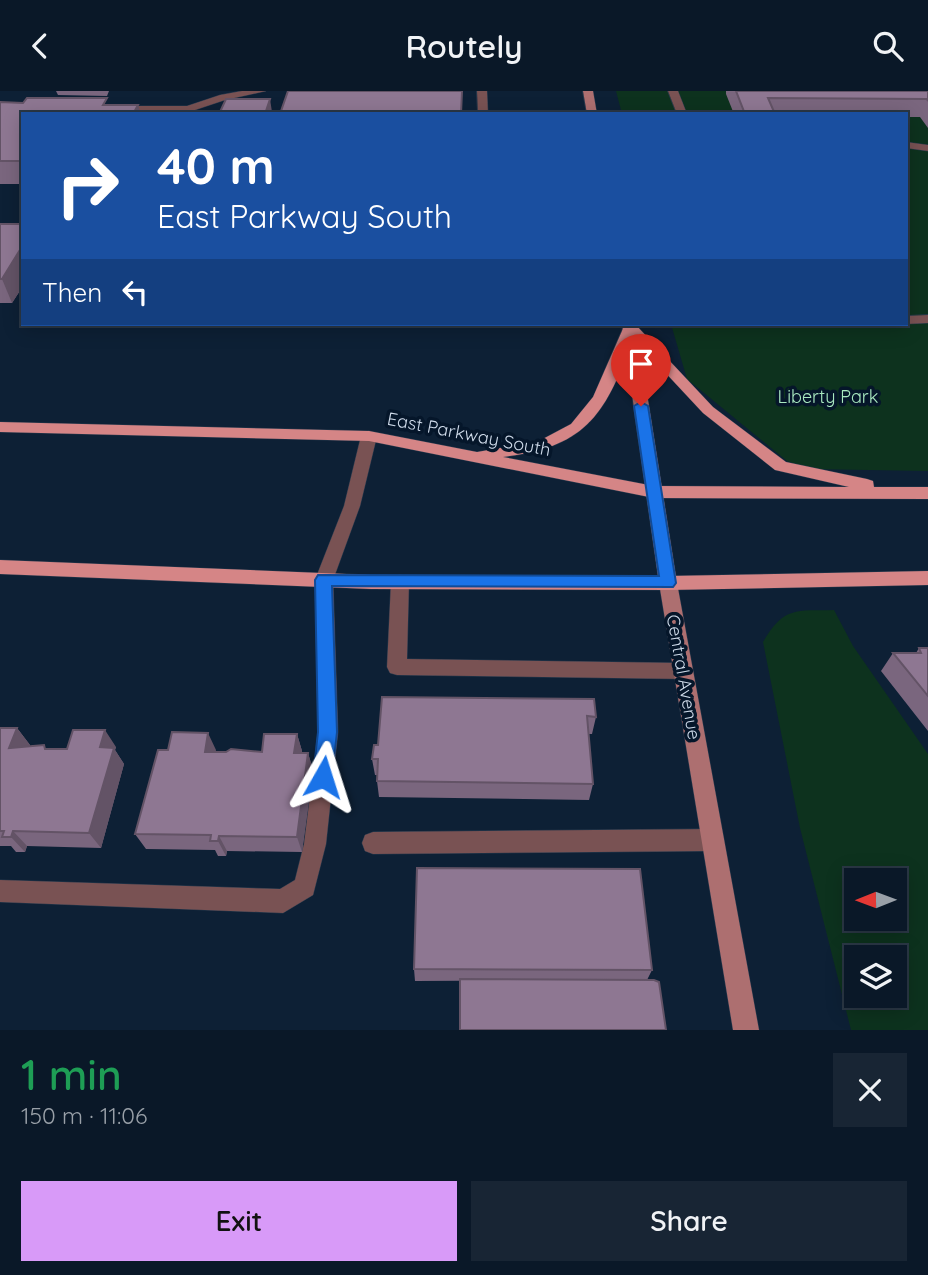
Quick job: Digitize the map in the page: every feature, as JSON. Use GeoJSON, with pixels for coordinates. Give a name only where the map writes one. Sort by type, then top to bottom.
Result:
{"type":"FeatureCollection","features":[{"type":"Feature","properties":{"kind":"main road"},"geometry":{"type":"LineString","coordinates":[[588,91],[592,112]]}},
{"type":"Feature","properties":{"kind":"main road"},"geometry":{"type":"LineString","coordinates":[[470,456],[542,446],[565,437],[588,417],[611,381],[629,326],[708,410],[781,466],[897,492]]}},
{"type":"Feature","properties":{"kind":"main road","name":"Central Avenue"},"geometry":{"type":"LineString","coordinates":[[629,326],[668,583],[746,1030]]}},
{"type":"Feature","properties":{"kind":"main road","name":"East Parkway South"},"geometry":{"type":"LineString","coordinates":[[0,428],[369,436],[654,492],[928,493]]}},
{"type":"Feature","properties":{"kind":"main road"},"geometry":{"type":"LineString","coordinates":[[0,567],[400,582],[668,583],[928,577]]}},
{"type":"Feature","properties":{"kind":"lane"},"geometry":{"type":"LineString","coordinates":[[110,109],[187,111],[215,99],[261,91]]}},
{"type":"Feature","properties":{"kind":"lane"},"geometry":{"type":"LineString","coordinates":[[482,91],[484,112]]}},
{"type":"Feature","properties":{"kind":"lane"},"geometry":{"type":"LineString","coordinates":[[673,91],[681,112]]}},
{"type":"Feature","properties":{"kind":"lane"},"geometry":{"type":"LineString","coordinates":[[908,145],[928,148]]}},
{"type":"Feature","properties":{"kind":"lane"},"geometry":{"type":"LineString","coordinates":[[908,320],[928,319]]}},
{"type":"Feature","properties":{"kind":"lane"},"geometry":{"type":"LineString","coordinates":[[0,891],[283,901],[305,887],[315,844],[328,732],[324,580],[352,506],[369,436]]}},
{"type":"Feature","properties":{"kind":"lane"},"geometry":{"type":"LineString","coordinates":[[400,582],[397,667],[683,671]]}},
{"type":"Feature","properties":{"kind":"lane"},"geometry":{"type":"LineString","coordinates":[[373,843],[713,841]]}},
{"type":"Feature","properties":{"kind":"green space","name":"Liberty Park"},"geometry":{"type":"Polygon","coordinates":[[[616,91],[928,91],[928,471],[808,469],[787,461],[687,379],[672,326],[908,326],[908,112],[621,112],[616,91]]]}},
{"type":"Feature","properties":{"kind":"green space"},"geometry":{"type":"Polygon","coordinates":[[[834,610],[853,646],[928,754],[928,1030],[851,1030],[845,1008],[907,1008],[907,945],[844,945],[844,1002],[800,828],[763,642],[785,616],[800,611],[834,610]]]}},
{"type":"Feature","properties":{"kind":"building"},"geometry":{"type":"Polygon","coordinates":[[[288,91],[462,91],[461,112],[281,112],[288,91]]]}},
{"type":"Feature","properties":{"kind":"building"},"geometry":{"type":"Polygon","coordinates":[[[736,91],[928,91],[928,101],[768,98],[774,112],[744,112],[736,91]]]}},
{"type":"Feature","properties":{"kind":"building"},"geometry":{"type":"Polygon","coordinates":[[[27,98],[107,98],[103,105],[138,105],[134,112],[21,112],[21,161],[0,161],[0,102],[23,103],[27,98]]]}},
{"type":"Feature","properties":{"kind":"building"},"geometry":{"type":"Polygon","coordinates":[[[226,99],[270,99],[266,112],[220,112],[226,99]]]}},
{"type":"Feature","properties":{"kind":"building"},"geometry":{"type":"Polygon","coordinates":[[[0,224],[21,224],[21,248],[0,279],[0,224]]]}},
{"type":"Feature","properties":{"kind":"building"},"geometry":{"type":"Polygon","coordinates":[[[919,648],[928,648],[928,696],[893,653],[921,653],[919,648]]]}},
{"type":"Feature","properties":{"kind":"building"},"geometry":{"type":"Polygon","coordinates":[[[382,697],[594,699],[596,717],[587,716],[593,784],[377,781],[378,759],[372,759],[374,745],[378,745],[382,697]]]}},
{"type":"Feature","properties":{"kind":"building"},"geometry":{"type":"Polygon","coordinates":[[[0,728],[17,728],[9,748],[44,745],[45,749],[67,749],[73,730],[105,730],[100,747],[114,748],[89,833],[13,831],[11,837],[2,837],[4,831],[0,831],[0,728]]]}},
{"type":"Feature","properties":{"kind":"building"},"geometry":{"type":"Polygon","coordinates":[[[172,732],[208,733],[205,752],[226,752],[231,749],[262,752],[264,734],[297,734],[294,753],[308,753],[297,837],[219,836],[218,841],[210,841],[211,835],[135,834],[158,750],[168,750],[172,732]]]}},
{"type":"Feature","properties":{"kind":"building"},"geometry":{"type":"Polygon","coordinates":[[[417,868],[640,869],[652,970],[414,969],[417,868]]]}},
{"type":"Feature","properties":{"kind":"building"},"geometry":{"type":"Polygon","coordinates":[[[460,979],[654,980],[659,982],[666,1030],[460,1030],[460,979]]]}},
{"type":"Feature","properties":{"kind":"route"},"geometry":{"type":"LineString","coordinates":[[323,777],[328,732],[324,580],[668,583],[641,406]]}}]}
